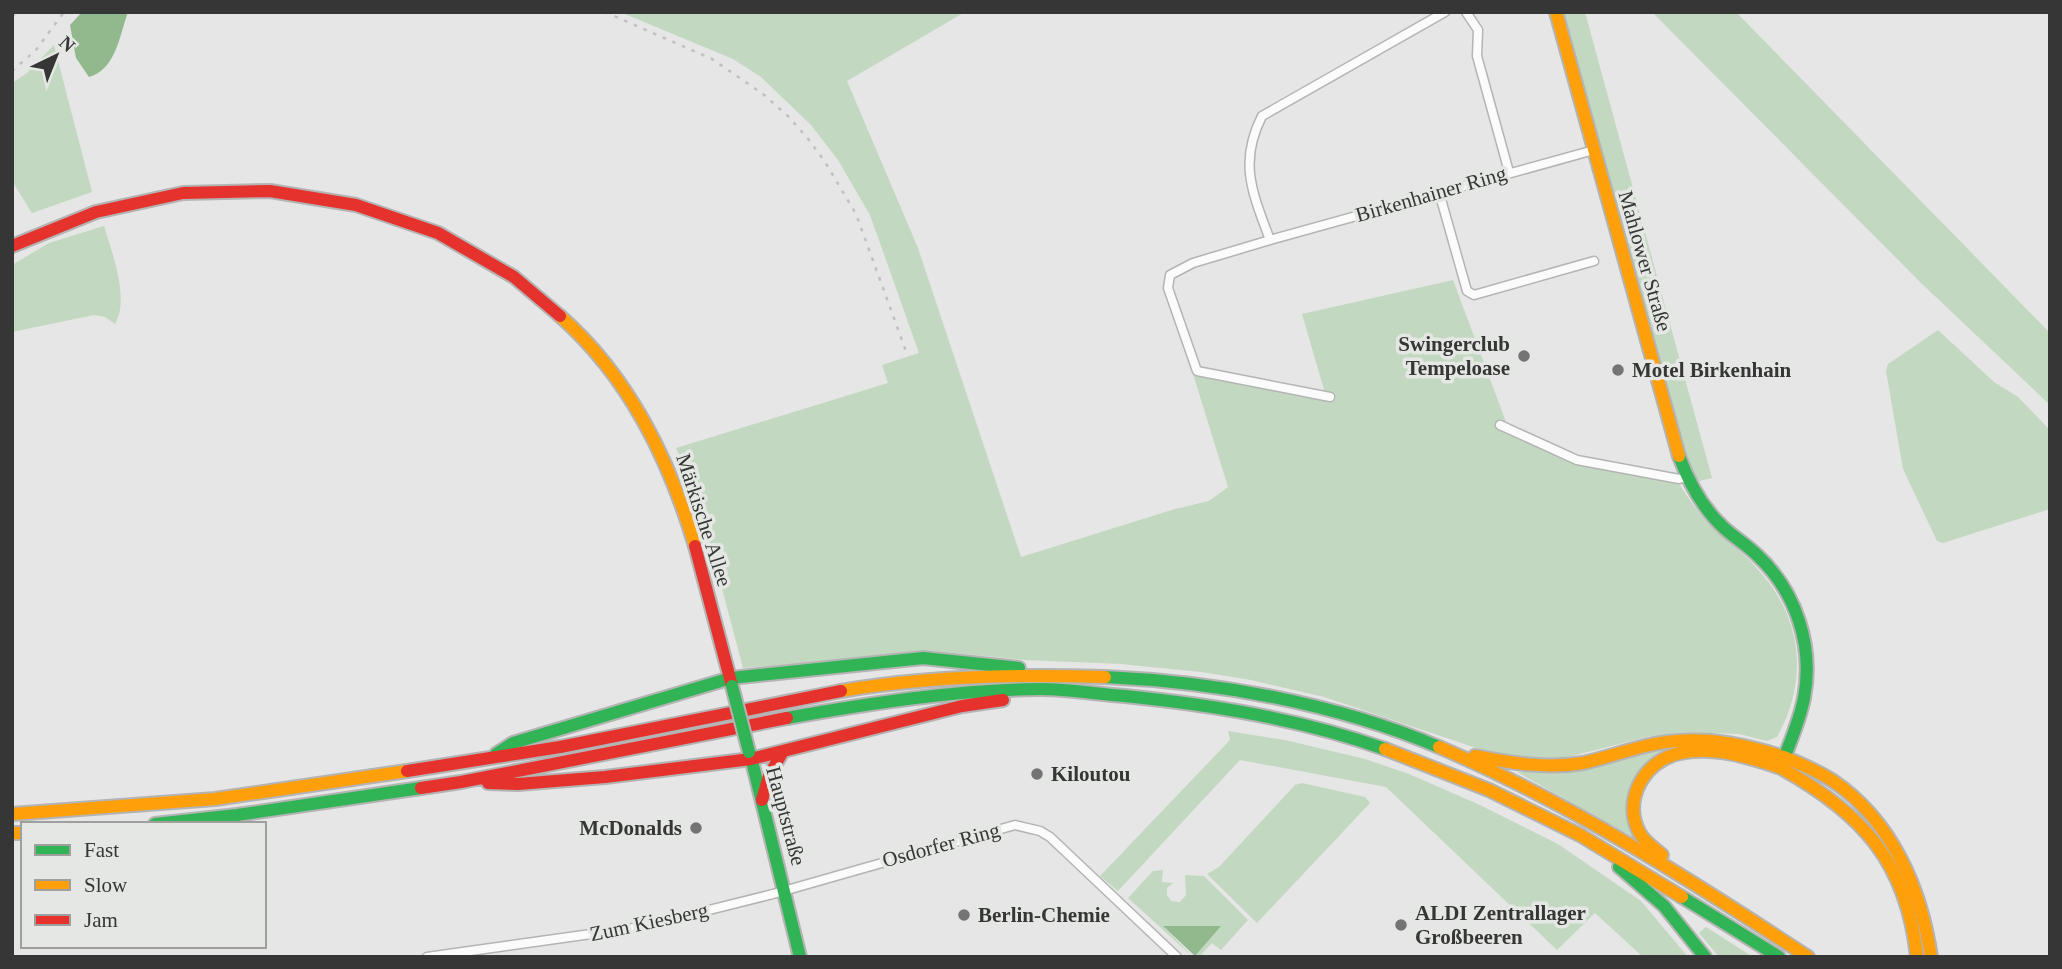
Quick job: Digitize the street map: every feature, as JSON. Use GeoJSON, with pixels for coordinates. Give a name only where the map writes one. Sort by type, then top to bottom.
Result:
{"type":"FeatureCollection","features":[{"type":"Feature","properties":{"kind":"main road","name":"Mahlower Straße"},"geometry":{"type":"LineString","coordinates":[[1556,12],[1686,477],[1713,517],[1766,564],[1781,582],[1794,605],[1805,644],[1807,676],[1804,698],[1782,763]]}},
{"type":"Feature","properties":{"kind":"main road","name":"Märkische Allee"},"geometry":{"type":"LineString","coordinates":[[12,246],[46,229],[107,208],[159,195],[243,188],[295,192],[356,204],[432,231],[482,256],[513,276],[569,324],[607,365],[638,409],[659,446],[694,536],[732,682]]}},
{"type":"Feature","properties":{"kind":"main road"},"geometry":{"type":"LineString","coordinates":[[491,757],[513,743],[732,682],[923,658],[984,663],[1041,674]]}},
{"type":"Feature","properties":{"kind":"main road"},"geometry":{"type":"LineString","coordinates":[[12,814],[227,798],[522,753],[874,686],[1041,674],[1086,676],[1196,685],[1250,694],[1368,722],[1447,750],[1562,806],[1689,880],[1808,957]]}},
{"type":"Feature","properties":{"kind":"main road","name":"Hauptstraße"},"geometry":{"type":"LineString","coordinates":[[732,682],[800,957]]}},
{"type":"Feature","properties":{"kind":"main road"},"geometry":{"type":"LineString","coordinates":[[173,822],[461,782],[876,702],[973,692],[1043,689],[1082,692],[1192,703],[1280,719],[1364,742],[1429,765],[1489,790],[1580,835],[1779,957]]}},
{"type":"Feature","properties":{"kind":"main road"},"geometry":{"type":"LineString","coordinates":[[461,782],[530,783],[604,777],[750,756],[783,751],[962,706],[1082,692]]}},
{"type":"Feature","properties":{"kind":"main road"},"geometry":{"type":"LineString","coordinates":[[1447,750],[1505,763],[1537,766],[1596,761],[1663,742],[1706,740],[1745,745],[1782,763],[1833,798],[1885,854],[1905,894],[1914,924],[1917,957]]}},
{"type":"Feature","properties":{"kind":"main road"},"geometry":{"type":"LineString","coordinates":[[762,800],[769,776],[783,751]]}},
{"type":"Feature","properties":{"kind":"main road"},"geometry":{"type":"LineString","coordinates":[[1689,880],[1639,832],[1633,808],[1635,792],[1645,773],[1661,759],[1688,752],[1739,756],[1811,768],[1841,788],[1871,816],[1893,844],[1913,885],[1926,924],[1931,957]]}},
{"type":"Feature","properties":{"kind":"main road"},"geometry":{"type":"LineString","coordinates":[[1580,835],[1664,906],[1705,957]]}},
{"type":"Feature","properties":{"kind":"street"},"geometry":{"type":"LineString","coordinates":[[1270,240],[1250,183],[1249,161],[1255,130],[1262,116],[1445,12]]}},
{"type":"Feature","properties":{"kind":"street"},"geometry":{"type":"LineString","coordinates":[[1466,12],[1478,30],[1477,57],[1509,172]]}},
{"type":"Feature","properties":{"kind":"street","name":"Birkenhainer Ring"},"geometry":{"type":"LineString","coordinates":[[1330,397],[1197,372],[1168,288],[1170,275],[1193,263],[1270,240],[1594,150]]}},
{"type":"Feature","properties":{"kind":"street"},"geometry":{"type":"LineString","coordinates":[[1439,192],[1466,291],[1474,295],[1594,261]]}},
{"type":"Feature","properties":{"kind":"street"},"geometry":{"type":"LineString","coordinates":[[1500,425],[1577,460],[1679,479],[1686,477]]}},
{"type":"Feature","properties":{"kind":"street","name":"Osdorfer Ring"},"geometry":{"type":"LineString","coordinates":[[785,890],[1015,825],[1040,831],[1050,837],[1177,957]]}},
{"type":"Feature","properties":{"kind":"street","name":"Zum Kiesberg"},"geometry":{"type":"LineString","coordinates":[[427,957],[641,927],[785,890]]}},
{"type":"Feature","properties":{"kind":"shaded area"},"geometry":{"type":"Polygon","coordinates":[[[82,12],[128,12],[111,60],[98,73],[89,77],[76,58],[70,25],[82,12]]]}},
{"type":"Feature","properties":{"kind":"shaded area"},"geometry":{"type":"Polygon","coordinates":[[[620,12],[965,12],[847,81],[918,248],[1021,557],[1209,501],[1228,487],[1193,374],[1327,400],[1302,314],[1453,280],[1506,422],[1512,429],[1577,460],[1675,478],[1705,520],[1749,560],[1770,584],[1791,626],[1796,647],[1794,692],[1777,737],[1767,741],[1739,734],[1684,732],[1651,736],[1560,759],[1524,759],[1491,753],[1324,697],[1251,680],[1201,672],[923,650],[743,668],[701,509],[676,448],[888,383],[882,365],[919,353],[870,215],[838,160],[811,125],[761,77],[733,59],[620,12]]]}},
{"type":"Feature","properties":{"kind":"shaded area"},"geometry":{"type":"Polygon","coordinates":[[[1562,12],[1585,12],[1712,478],[1699,481],[1691,467],[1562,12]]]}},
{"type":"Feature","properties":{"kind":"shaded area"},"geometry":{"type":"Polygon","coordinates":[[[1652,12],[1736,12],[2050,333],[2050,405],[1921,283],[1652,12]]]}},
{"type":"Feature","properties":{"kind":"shaded area"},"geometry":{"type":"Polygon","coordinates":[[[54,45],[92,192],[32,213],[12,181],[12,83],[27,73],[54,45]]]}},
{"type":"Feature","properties":{"kind":"shaded area"},"geometry":{"type":"Polygon","coordinates":[[[104,226],[120,289],[121,302],[115,324],[105,317],[94,315],[12,332],[12,265],[49,243],[104,226]]]}},
{"type":"Feature","properties":{"kind":"shaded area"},"geometry":{"type":"Polygon","coordinates":[[[1938,330],[1994,382],[2018,397],[2050,430],[2050,509],[1943,543],[1937,541],[1903,469],[1886,371],[1888,364],[1938,330]]]}},
{"type":"Feature","properties":{"kind":"shaded area"},"geometry":{"type":"Polygon","coordinates":[[[1228,731],[1285,740],[1365,759],[1409,774],[1480,805],[1558,844],[1641,901],[1688,957],[1643,957],[1595,913],[1557,950],[1386,787],[1240,760],[1118,891],[1100,876],[1230,740],[1228,731]]]}},
{"type":"Feature","properties":{"kind":"shaded area"},"geometry":{"type":"Polygon","coordinates":[[[1674,745],[1715,748],[1641,770],[1638,840],[1517,772],[1566,771],[1674,745]]]}},
{"type":"Feature","properties":{"kind":"shaded area"},"geometry":{"type":"Polygon","coordinates":[[[1302,783],[1365,797],[1370,803],[1257,923],[1207,874],[1219,867],[1295,785],[1302,783]]]}},
{"type":"Feature","properties":{"kind":"shaded area"},"geometry":{"type":"Polygon","coordinates":[[[1163,870],[1162,882],[1173,883],[1167,888],[1171,901],[1180,902],[1186,895],[1185,875],[1204,876],[1248,920],[1221,950],[1212,943],[1199,957],[1196,955],[1220,926],[1164,927],[1193,957],[1128,898],[1153,871],[1163,870]]]}},
{"type":"Feature","properties":{"kind":"shaded area"},"geometry":{"type":"Polygon","coordinates":[[[1163,926],[1221,926],[1195,956],[1163,926]]]}},
{"type":"Feature","properties":{"kind":"shaded area"},"geometry":{"type":"Polygon","coordinates":[[[1706,927],[1753,957],[1719,957],[1699,933],[1706,927]]]}},
{"type":"Feature","properties":{"kind":"railway"},"geometry":{"type":"LineString","coordinates":[[12,16],[18,12]]}},
{"type":"Feature","properties":{"kind":"railway"},"geometry":{"type":"LineString","coordinates":[[12,71],[36,50],[64,12]]}},
{"type":"Feature","properties":{"kind":"railway"},"geometry":{"type":"LineString","coordinates":[[605,12],[712,59],[763,94],[789,117],[825,162],[856,214],[907,354]]}},
{"type":"Feature","properties":{"kind":"traffic: fast"},"geometry":{"type":"LineString","coordinates":[[1679,456],[1703,504],[1724,528],[1771,569],[1792,602],[1799,620],[1806,659],[1804,698],[1782,764]]}},
{"type":"Feature","properties":{"kind":"traffic: fast"},"geometry":{"type":"LineString","coordinates":[[496,754],[513,743],[731,678],[923,658],[1019,668]]}},
{"type":"Feature","properties":{"kind":"traffic: fast"},"geometry":{"type":"LineString","coordinates":[[1105,677],[1190,684],[1275,697],[1359,718],[1439,747]]}},
{"type":"Feature","properties":{"kind":"traffic: fast"},"geometry":{"type":"LineString","coordinates":[[732,686],[749,752]]}},
{"type":"Feature","properties":{"kind":"traffic: fast"},"geometry":{"type":"LineString","coordinates":[[787,718],[882,702],[945,695],[1051,689],[1224,709],[1289,721],[1385,749]]}},
{"type":"Feature","properties":{"kind":"traffic: fast"},"geometry":{"type":"LineString","coordinates":[[750,753],[800,957]]}},
{"type":"Feature","properties":{"kind":"traffic: fast"},"geometry":{"type":"LineString","coordinates":[[173,822],[421,788]]}},
{"type":"Feature","properties":{"kind":"traffic: fast"},"geometry":{"type":"LineString","coordinates":[[1619,867],[1664,906],[1705,957]]}},
{"type":"Feature","properties":{"kind":"traffic: fast"},"geometry":{"type":"LineString","coordinates":[[1682,897],[1779,957]]}},
{"type":"Feature","properties":{"kind":"traffic: slow"},"geometry":{"type":"LineString","coordinates":[[1556,12],[1679,456]]}},
{"type":"Feature","properties":{"kind":"traffic: slow"},"geometry":{"type":"LineString","coordinates":[[560,316],[607,365],[644,421],[673,482],[695,546]]}},
{"type":"Feature","properties":{"kind":"traffic: slow"},"geometry":{"type":"LineString","coordinates":[[841,691],[973,677],[1105,677]]}},
{"type":"Feature","properties":{"kind":"traffic: slow"},"geometry":{"type":"LineString","coordinates":[[1475,756],[1529,764],[1569,765],[1653,744],[1691,740],[1731,744],[1784,757]]}},
{"type":"Feature","properties":{"kind":"traffic: slow"},"geometry":{"type":"LineString","coordinates":[[1439,747],[1582,817],[1719,899],[1808,957]]}},
{"type":"Feature","properties":{"kind":"traffic: slow"},"geometry":{"type":"LineString","coordinates":[[1385,749],[1489,790],[1580,835],[1682,897]]}},
{"type":"Feature","properties":{"kind":"traffic: slow"},"geometry":{"type":"LineString","coordinates":[[1662,855],[1641,836],[1634,819],[1633,807],[1640,783],[1656,764],[1680,753],[1705,751],[1744,757],[1781,768]]}},
{"type":"Feature","properties":{"kind":"traffic: slow"},"geometry":{"type":"LineString","coordinates":[[1784,757],[1833,781],[1854,797],[1887,836],[1900,858],[1920,906],[1931,957]]}},
{"type":"Feature","properties":{"kind":"traffic: slow"},"geometry":{"type":"LineString","coordinates":[[1781,768],[1835,803],[1876,844],[1891,867],[1903,894],[1912,923],[1917,957]]}},
{"type":"Feature","properties":{"kind":"traffic: slow"},"geometry":{"type":"LineString","coordinates":[[12,814],[215,799],[407,771]]}},
{"type":"Feature","properties":{"kind":"traffic: slow"},"geometry":{"type":"LineString","coordinates":[[12,833],[21,833]]}},
{"type":"Feature","properties":{"kind":"traffic: jam"},"geometry":{"type":"LineString","coordinates":[[12,246],[96,212],[183,193],[270,191],[356,205],[438,233],[514,277],[560,316]]}},
{"type":"Feature","properties":{"kind":"traffic: jam"},"geometry":{"type":"LineString","coordinates":[[695,546],[732,686]]}},
{"type":"Feature","properties":{"kind":"traffic: jam"},"geometry":{"type":"LineString","coordinates":[[407,771],[560,747],[841,691]]}},
{"type":"Feature","properties":{"kind":"traffic: jam"},"geometry":{"type":"LineString","coordinates":[[488,783],[518,784],[605,777],[751,759],[962,706],[1003,700]]}},
{"type":"Feature","properties":{"kind":"traffic: jam"},"geometry":{"type":"LineString","coordinates":[[421,788],[787,718]]}},
{"type":"Feature","properties":{"kind":"traffic: jam"},"geometry":{"type":"LineString","coordinates":[[762,800],[769,776],[783,751]]}},
{"type":"Feature","properties":{"kind":"place","name":"Swingerclub Tempeloase"},"geometry":{"type":"Point","coordinates":[1524,356]}},
{"type":"Feature","properties":{"kind":"place","name":"Motel Birkenhain"},"geometry":{"type":"Point","coordinates":[1618,370]}},
{"type":"Feature","properties":{"kind":"place","name":"Kiloutou"},"geometry":{"type":"Point","coordinates":[1037,774]}},
{"type":"Feature","properties":{"kind":"place","name":"McDonalds"},"geometry":{"type":"Point","coordinates":[696,828]}},
{"type":"Feature","properties":{"kind":"place","name":"Berlin-Chemie"},"geometry":{"type":"Point","coordinates":[964,915]}},
{"type":"Feature","properties":{"kind":"place","name":"ALDI Zentrallager Großbeeren"},"geometry":{"type":"Point","coordinates":[1401,925]}}]}
